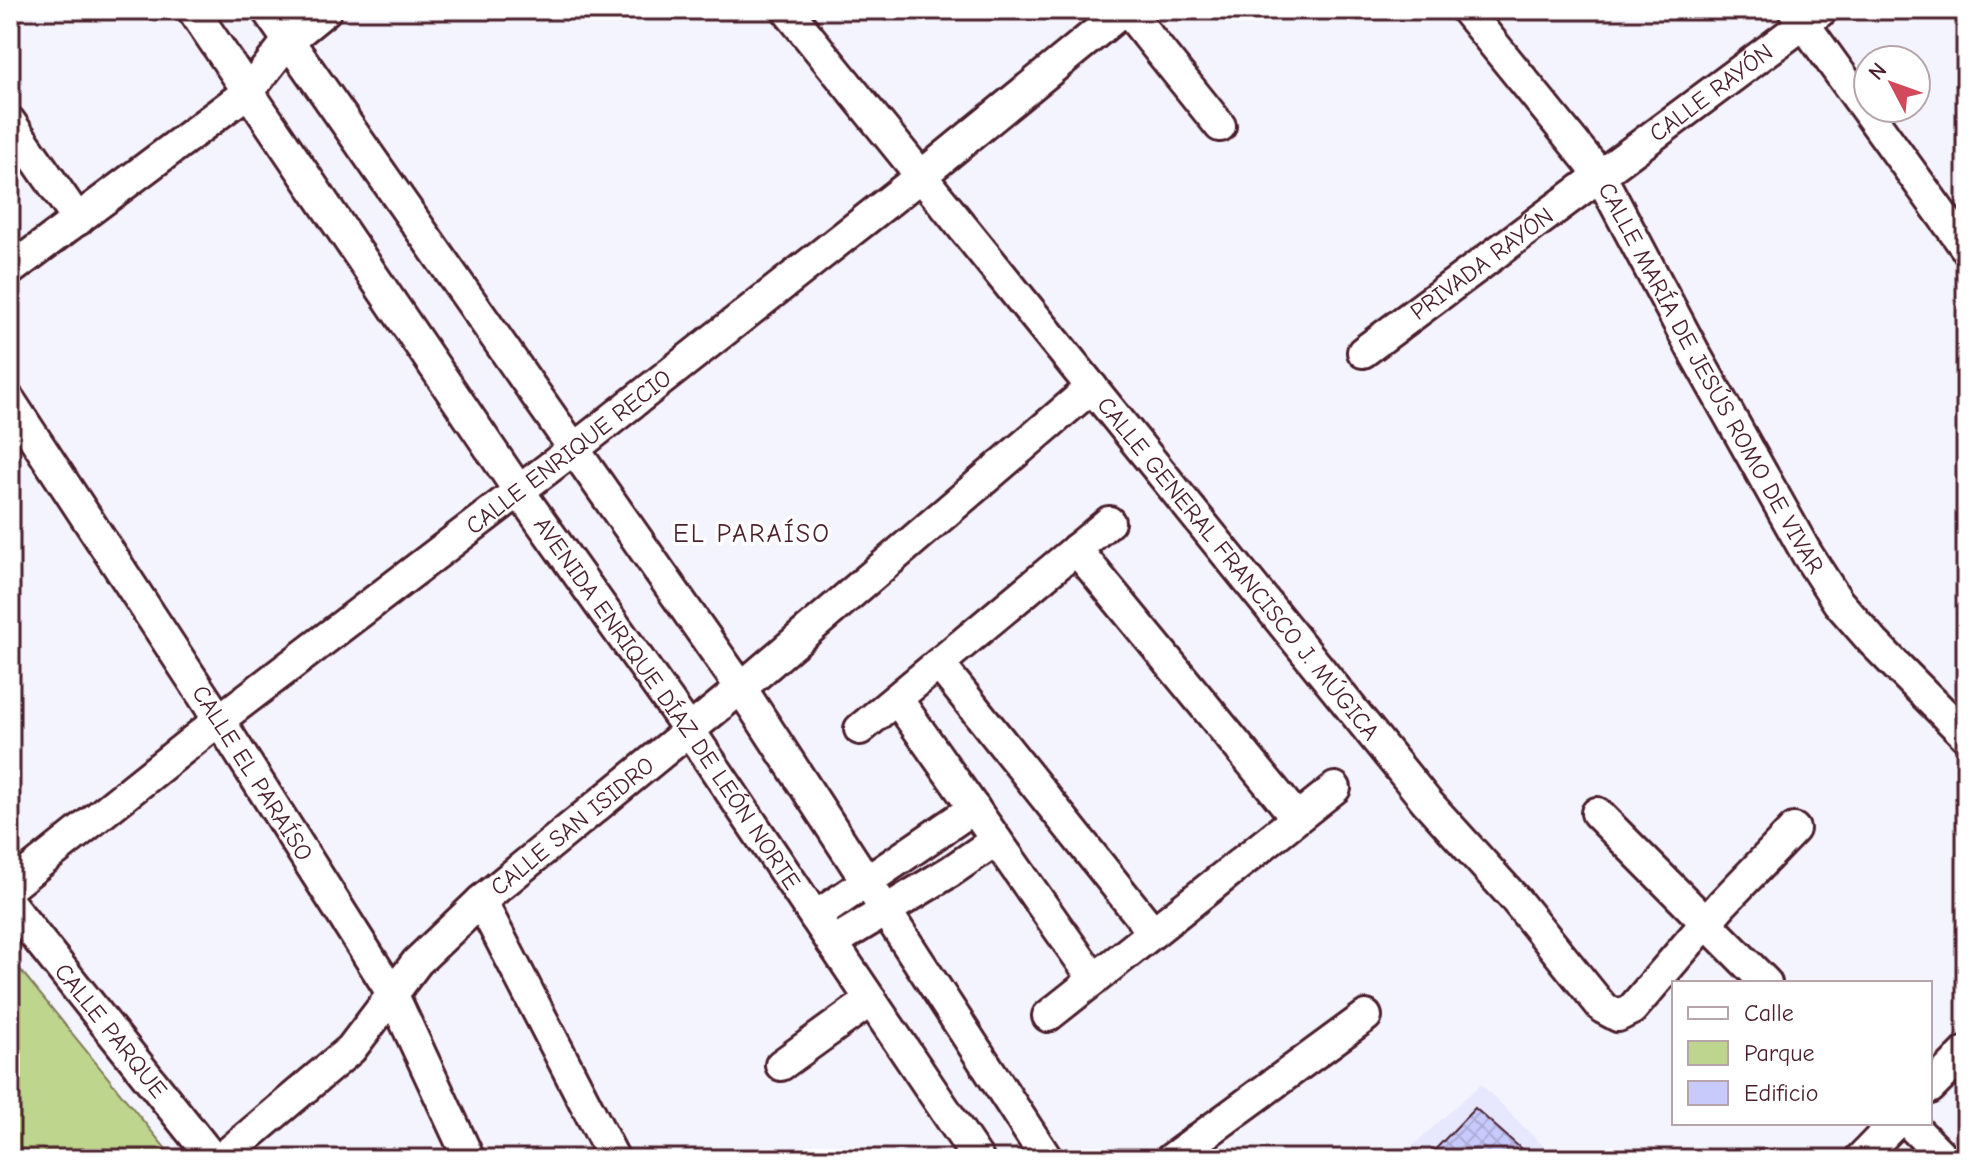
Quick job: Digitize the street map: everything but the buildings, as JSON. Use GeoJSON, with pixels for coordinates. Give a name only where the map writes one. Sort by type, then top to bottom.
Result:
{"type":"FeatureCollection","features":[{"type":"Feature","properties":{"kind":"street","name":"AVENIDA ENRIQUE DÍAZ DE LEÓN NORTE"},"geometry":{"type":"LineString","coordinates":[[193,10],[519,491],[689,730],[978,1159]]}},
{"type":"Feature","properties":{"kind":"street"},"geometry":{"type":"LineString","coordinates":[[267,10],[741,688],[1047,1159]]}},
{"type":"Feature","properties":{"kind":"street"},"geometry":{"type":"LineString","coordinates":[[10,270],[249,91],[288,41],[326,10]]}},
{"type":"Feature","properties":{"kind":"street","name":"CALLE GENERAL FRANCISCO J. MÚGICA"},"geometry":{"type":"LineString","coordinates":[[787,10],[1427,802],[1515,899],[1603,1008],[1618,1016],[1632,1009],[1706,923]]}},
{"type":"Feature","properties":{"kind":"street"},"geometry":{"type":"LineString","coordinates":[[1125,10],[1220,126]]}},
{"type":"Feature","properties":{"kind":"street","name":"CALLE ENRIQUE RECIO"},"geometry":{"type":"LineString","coordinates":[[10,887],[219,720],[575,448],[921,176],[1125,10]]}},
{"type":"Feature","properties":{"kind":"street","name":"CALLE MARÍA DE JESÚS ROMO DE VIVAR"},"geometry":{"type":"LineString","coordinates":[[1466,10],[1600,175],[1696,356],[1807,554],[1838,602],[1966,736]]}},
{"type":"Feature","properties":{"kind":"street"},"geometry":{"type":"LineString","coordinates":[[1807,15],[1966,248]]}},
{"type":"Feature","properties":{"kind":"street","name":"CALLE RAYÓN"},"geometry":{"type":"LineString","coordinates":[[1600,175],[1807,15]]}},
{"type":"Feature","properties":{"kind":"street"},"geometry":{"type":"LineString","coordinates":[[10,122],[78,220]]}},
{"type":"Feature","properties":{"kind":"street","name":"PRIVADA RAYÓN"},"geometry":{"type":"LineString","coordinates":[[1363,352],[1600,175]]}},
{"type":"Feature","properties":{"kind":"street","name":"CALLE SAN ISIDRO"},"geometry":{"type":"LineString","coordinates":[[221,1159],[351,1049],[435,942],[481,901],[741,688],[1092,387]]}},
{"type":"Feature","properties":{"kind":"street","name":"CALLE EL PARAÍSO"},"geometry":{"type":"LineString","coordinates":[[10,401],[219,720],[392,993],[469,1159]]}},
{"type":"Feature","properties":{"kind":"street"},"geometry":{"type":"LineString","coordinates":[[860,729],[1109,522]]}},
{"type":"Feature","properties":{"kind":"street"},"geometry":{"type":"LineString","coordinates":[[1076,549],[1296,817]]}},
{"type":"Feature","properties":{"kind":"street"},"geometry":{"type":"LineString","coordinates":[[939,664],[1153,932]]}},
{"type":"Feature","properties":{"kind":"street"},"geometry":{"type":"LineString","coordinates":[[897,699],[1094,979]]}},
{"type":"Feature","properties":{"kind":"street"},"geometry":{"type":"LineString","coordinates":[[1048,1016],[1335,788]]}},
{"type":"Feature","properties":{"kind":"street"},"geometry":{"type":"LineString","coordinates":[[815,917],[974,808]]}},
{"type":"Feature","properties":{"kind":"street"},"geometry":{"type":"LineString","coordinates":[[1597,813],[1764,981]]}},
{"type":"Feature","properties":{"kind":"street"},"geometry":{"type":"LineString","coordinates":[[1706,923],[1794,829]]}},
{"type":"Feature","properties":{"kind":"street"},"geometry":{"type":"LineString","coordinates":[[832,943],[996,840]]}},
{"type":"Feature","properties":{"kind":"street"},"geometry":{"type":"LineString","coordinates":[[481,901],[614,1159]]}},
{"type":"Feature","properties":{"kind":"street","name":"CALLE PARQUE"},"geometry":{"type":"LineString","coordinates":[[10,904],[213,1159]]}},
{"type":"Feature","properties":{"kind":"street"},"geometry":{"type":"LineString","coordinates":[[781,1065],[871,1000]]}},
{"type":"Feature","properties":{"kind":"street"},"geometry":{"type":"LineString","coordinates":[[1171,1159],[1366,1016]]}},
{"type":"Feature","properties":{"kind":"street"},"geometry":{"type":"LineString","coordinates":[[1932,1086],[1966,1052]]}},
{"type":"Feature","properties":{"kind":"street"},"geometry":{"type":"LineString","coordinates":[[1860,1159],[1893,1125]]}},
{"type":"Feature","properties":{"kind":"street"},"geometry":{"type":"LineString","coordinates":[[1911,1125],[1945,1159]]}},
{"type":"Feature","properties":{"kind":"shaded area"},"geometry":{"type":"Polygon","coordinates":[[[1481,1084],[1556,1159],[1398,1159],[1481,1084]]]}},
{"type":"Feature","properties":{"kind":"green space"},"geometry":{"type":"Polygon","coordinates":[[[10,957],[166,1149],[153,1159],[10,1159],[10,957]]]}},
{"type":"Feature","properties":{"kind":"district","name":"EL PARAÍSO"},"geometry":{"type":"Point","coordinates":[752,534]}}]}
